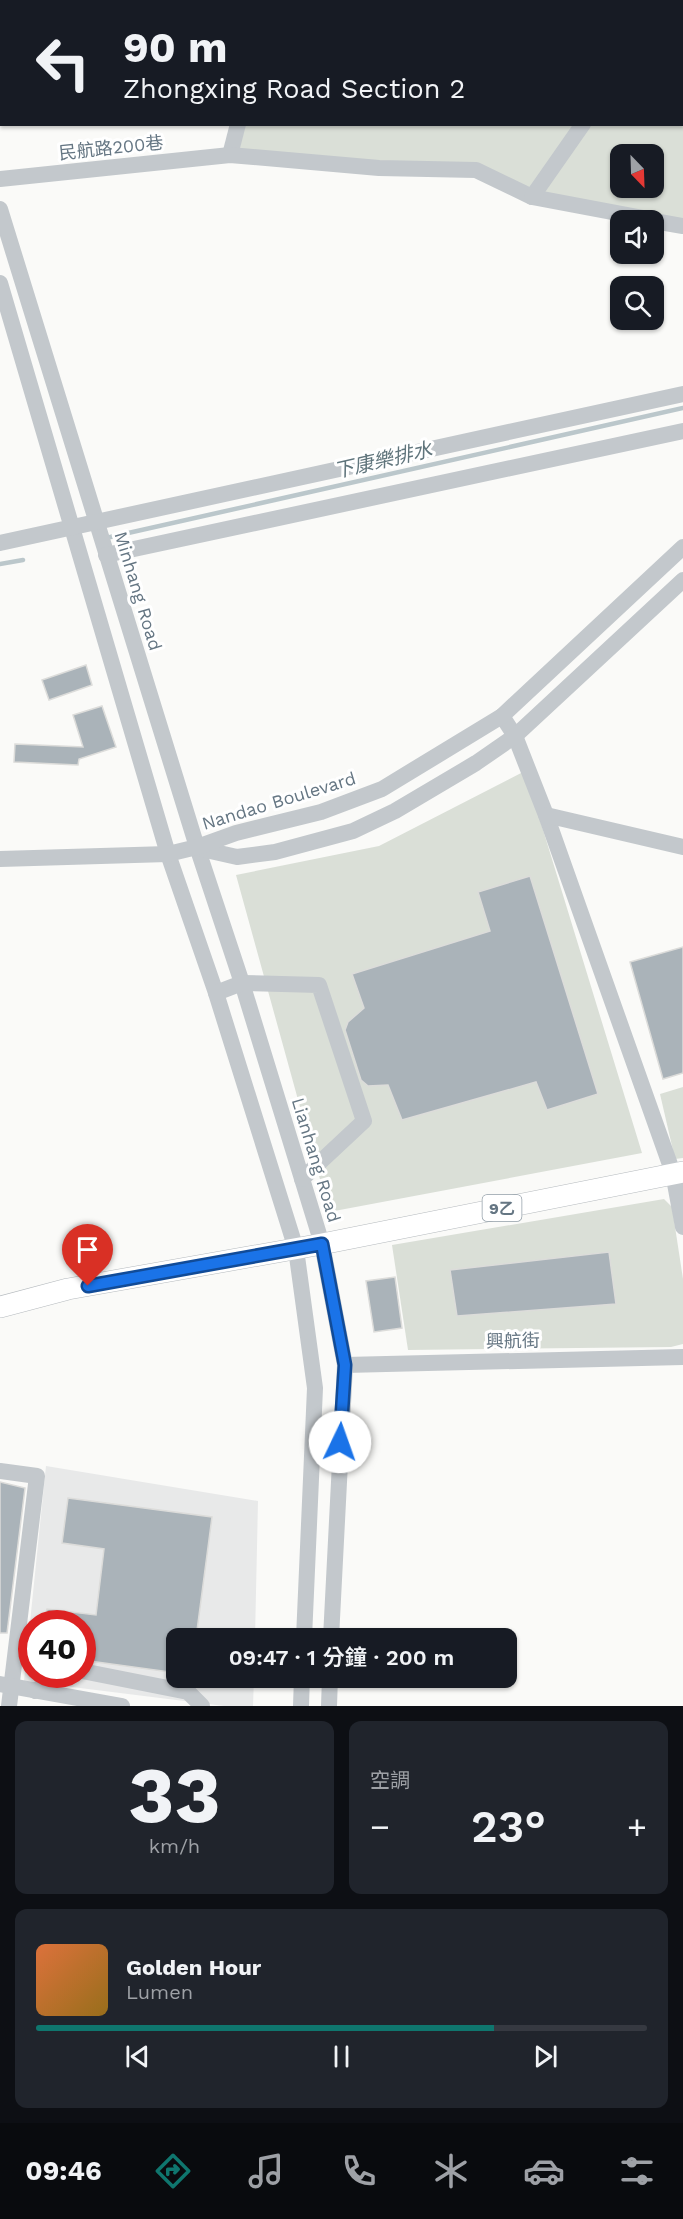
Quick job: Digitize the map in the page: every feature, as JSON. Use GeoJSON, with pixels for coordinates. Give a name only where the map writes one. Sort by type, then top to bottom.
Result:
{"type":"FeatureCollection","features":[{"type":"Feature","properties":{"kind":"main road","name":"9乙"},"geometry":{"type":"LineString","coordinates":[[0,1307],[68,1289],[296,1249],[678,1172]]}},
{"type":"Feature","properties":{"kind":"street"},"geometry":{"type":"LineString","coordinates":[[230,155],[237,126]]}},
{"type":"Feature","properties":{"kind":"street"},"geometry":{"type":"LineString","coordinates":[[532,197],[582,126]]}},
{"type":"Feature","properties":{"kind":"street","name":"民航路200巷"},"geometry":{"type":"LineString","coordinates":[[0,179],[230,155],[379,168],[476,170],[532,197],[610,212]]}},
{"type":"Feature","properties":{"kind":"street","name":"Minhang Road"},"geometry":{"type":"LineString","coordinates":[[0,209],[196,847],[242,983]]}},
{"type":"Feature","properties":{"kind":"street","name":"民航路200巷"},"geometry":{"type":"LineString","coordinates":[[664,222],[683,226]]}},
{"type":"Feature","properties":{"kind":"street"},"geometry":{"type":"LineString","coordinates":[[0,283],[168,854],[216,993],[296,1249],[315,1388],[304,1628]]}},
{"type":"Feature","properties":{"kind":"street"},"geometry":{"type":"LineString","coordinates":[[0,543],[683,394]]}},
{"type":"Feature","properties":{"kind":"street"},"geometry":{"type":"LineString","coordinates":[[106,555],[683,431]]}},
{"type":"Feature","properties":{"kind":"street","name":"Nandao Boulevard"},"geometry":{"type":"LineString","coordinates":[[196,847],[236,833],[321,813],[382,789],[502,716],[683,547]]}},
{"type":"Feature","properties":{"kind":"street","name":"Nandao Boulevard"},"geometry":{"type":"LineString","coordinates":[[196,847],[237,857],[275,852],[353,831],[405,805],[476,763],[515,736],[683,580]]}},
{"type":"Feature","properties":{"kind":"street"},"geometry":{"type":"LineString","coordinates":[[502,716],[515,736],[546,815],[678,1172],[683,1227]]}},
{"type":"Feature","properties":{"kind":"street"},"geometry":{"type":"LineString","coordinates":[[546,815],[683,847]]}},
{"type":"Feature","properties":{"kind":"street"},"geometry":{"type":"LineString","coordinates":[[0,859],[168,854],[196,847]]}},
{"type":"Feature","properties":{"kind":"street"},"geometry":{"type":"LineString","coordinates":[[216,993],[242,983],[319,985],[364,1121],[302,1179]]}},
{"type":"Feature","properties":{"kind":"street","name":"Lianhang Road"},"geometry":{"type":"LineString","coordinates":[[242,983],[322,1244],[345,1365],[332,1628]]}},
{"type":"Feature","properties":{"kind":"street","name":"興航街"},"geometry":{"type":"LineString","coordinates":[[345,1365],[683,1357]]}},
{"type":"Feature","properties":{"kind":"street"},"geometry":{"type":"LineString","coordinates":[[0,1471],[37,1476],[6,1685],[9,1706]]}},
{"type":"Feature","properties":{"kind":"street"},"geometry":{"type":"LineString","coordinates":[[309,1531],[336,1534]]}},
{"type":"Feature","properties":{"kind":"street"},"geometry":{"type":"LineString","coordinates":[[96,1674],[188,1692],[202,1706]]}},
{"type":"Feature","properties":{"kind":"street"},"geometry":{"type":"LineString","coordinates":[[6,1685],[122,1706]]}},
{"type":"Feature","properties":{"kind":"street"},"geometry":{"type":"LineString","coordinates":[[35,1691],[40,1688]]}},
{"type":"Feature","properties":{"kind":"street"},"geometry":{"type":"LineString","coordinates":[[301,1706],[302,1688]]}},
{"type":"Feature","properties":{"kind":"street"},"geometry":{"type":"LineString","coordinates":[[329,1706],[330,1688]]}},
{"type":"Feature","properties":{"kind":"shaded area"},"geometry":{"type":"Polygon","coordinates":[[[238,126],[683,126],[683,226],[664,222],[664,210],[610,210],[610,212],[532,197],[476,170],[230,155],[238,126]]]}},
{"type":"Feature","properties":{"kind":"shaded area"},"geometry":{"type":"Polygon","coordinates":[[[525,771],[642,1153],[329,1212],[236,875],[379,846],[525,771]]]}},
{"type":"Feature","properties":{"kind":"shaded area"},"geometry":{"type":"Polygon","coordinates":[[[683,1087],[683,1158],[675,1159],[660,1094],[683,1087]]]}},
{"type":"Feature","properties":{"kind":"shaded area"},"geometry":{"type":"Polygon","coordinates":[[[664,1199],[672,1207],[683,1279],[683,1344],[671,1347],[408,1350],[392,1245],[664,1199]]]}},
{"type":"Feature","properties":{"kind":"shaded area"},"geometry":{"type":"Polygon","coordinates":[[[46,1466],[258,1501],[255,1628],[166,1628],[166,1688],[254,1688],[253,1706],[224,1706],[80,1688],[96,1688],[96,1610],[31,1610],[46,1466]]]}},
{"type":"Feature","properties":{"kind":"building"},"geometry":{"type":"Polygon","coordinates":[[[86,665],[92,685],[49,700],[42,680],[86,665]]]}},
{"type":"Feature","properties":{"kind":"building"},"geometry":{"type":"Polygon","coordinates":[[[102,706],[116,747],[79,759],[78,765],[14,762],[15,744],[83,747],[73,715],[102,706]]]}},
{"type":"Feature","properties":{"kind":"building"},"geometry":{"type":"Polygon","coordinates":[[[530,876],[598,1094],[547,1110],[536,1082],[402,1120],[388,1085],[368,1086],[361,1080],[345,1030],[348,1022],[364,1008],[352,974],[490,931],[478,892],[530,876]]]}},
{"type":"Feature","properties":{"kind":"building"},"geometry":{"type":"Polygon","coordinates":[[[683,947],[683,1073],[663,1079],[630,962],[683,947]]]}},
{"type":"Feature","properties":{"kind":"building"},"geometry":{"type":"Polygon","coordinates":[[[609,1252],[616,1304],[457,1316],[450,1270],[609,1252]]]}},
{"type":"Feature","properties":{"kind":"building"},"geometry":{"type":"Polygon","coordinates":[[[395,1277],[402,1328],[374,1332],[366,1281],[395,1277]]]}},
{"type":"Feature","properties":{"kind":"building"},"geometry":{"type":"Polygon","coordinates":[[[0,1482],[25,1488],[7,1633],[0,1633],[0,1482]]]}},
{"type":"Feature","properties":{"kind":"building"},"geometry":{"type":"Polygon","coordinates":[[[68,1498],[212,1517],[197,1628],[166,1628],[166,1671],[96,1662],[96,1615],[104,1549],[62,1543],[68,1498]]]}},
{"type":"Feature","properties":{"kind":"waterway","name":"下康樂排水"},"geometry":{"type":"LineString","coordinates":[[106,538],[683,408]]}},
{"type":"Feature","properties":{"kind":"waterway","name":"下康樂排水"},"geometry":{"type":"LineString","coordinates":[[0,564],[23,560]]}},
{"type":"Feature","properties":{"kind":"route"},"geometry":{"type":"LineString","coordinates":[[88,1286],[322,1244],[345,1365],[340,1442]]}}]}
